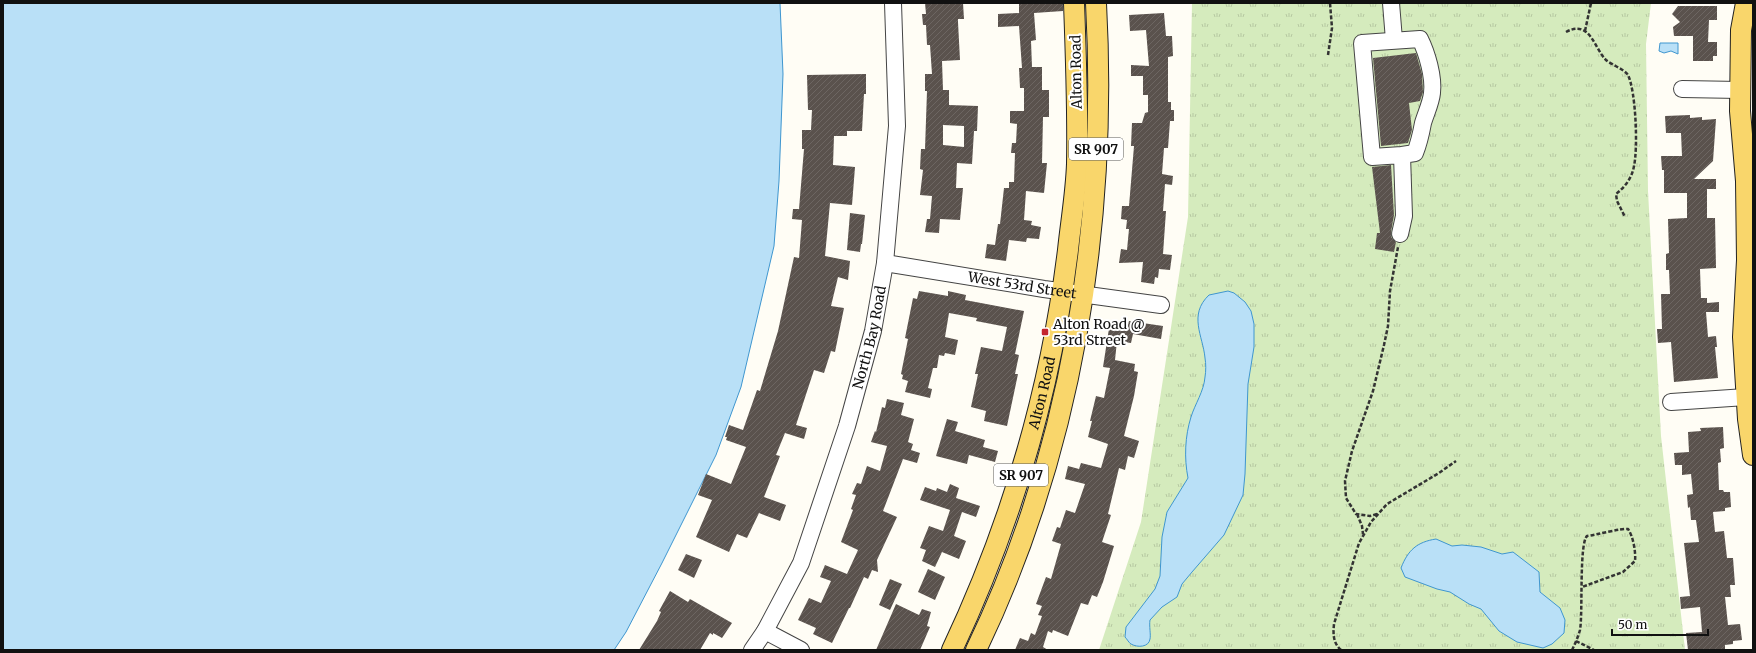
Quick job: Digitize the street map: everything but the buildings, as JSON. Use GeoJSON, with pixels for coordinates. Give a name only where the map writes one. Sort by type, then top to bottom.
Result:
{"type":"FeatureCollection","features":[{"type":"Feature","properties":{"kind":"main road","name":"Alton Road"},"geometry":{"type":"LineString","coordinates":[[952,650],[973,605],[1001,535],[1020,476],[1048,373],[1062,292],[1075,193],[1077,163],[1074,3]]}},
{"type":"Feature","properties":{"kind":"main road","name":"Alton Road"},"geometry":{"type":"LineString","coordinates":[[976,650],[995,610],[1038,494],[1069,374],[1084,295],[1095,194],[1099,65],[1096,3]]}},
{"type":"Feature","properties":{"kind":"main road"},"geometry":{"type":"LineString","coordinates":[[1746,3],[1740,30],[1750,87],[1742,148],[1746,181],[1747,260],[1743,337],[1746,397],[1753,455]]}},
{"type":"Feature","properties":{"kind":"main road"},"geometry":{"type":"LineString","coordinates":[[1750,3],[1753,23]]}},
{"type":"Feature","properties":{"kind":"main road"},"geometry":{"type":"LineString","coordinates":[[1747,260],[1753,299]]}},
{"type":"Feature","properties":{"kind":"street","name":"North Bay Road"},"geometry":{"type":"LineString","coordinates":[[752,650],[765,630],[801,563],[846,426],[873,331],[884,263],[897,126],[893,3]]}},
{"type":"Feature","properties":{"kind":"street"},"geometry":{"type":"LineString","coordinates":[[1391,3],[1394,40]]}},
{"type":"Feature","properties":{"kind":"street"},"geometry":{"type":"LineString","coordinates":[[1420,39],[1425,49],[1429,65],[1432,93],[1420,140],[1415,153],[1372,157],[1362,43],[1394,40],[1420,39]]}},
{"type":"Feature","properties":{"kind":"street"},"geometry":{"type":"LineString","coordinates":[[1682,89],[1750,87]]}},
{"type":"Feature","properties":{"kind":"street"},"geometry":{"type":"LineString","coordinates":[[1400,234],[1404,216],[1402,155]]}},
{"type":"Feature","properties":{"kind":"street","name":"West 53rd Street"},"geometry":{"type":"LineString","coordinates":[[884,263],[1062,292],[1161,305]]}},
{"type":"Feature","properties":{"kind":"street"},"geometry":{"type":"LineString","coordinates":[[1671,402],[1746,397]]}},
{"type":"Feature","properties":{"kind":"street"},"geometry":{"type":"LineString","coordinates":[[765,630],[801,650]]}},
{"type":"Feature","properties":{"kind":"path"},"geometry":{"type":"LineString","coordinates":[[1328,55],[1332,28],[1330,3]]}},
{"type":"Feature","properties":{"kind":"path"},"geometry":{"type":"LineString","coordinates":[[1585,31],[1591,3]]}},
{"type":"Feature","properties":{"kind":"path"},"geometry":{"type":"LineString","coordinates":[[1566,32],[1577,29],[1585,31],[1592,38],[1605,59],[1627,74],[1633,92],[1634,167],[1624,187],[1616,194],[1617,201],[1625,217]]}},
{"type":"Feature","properties":{"kind":"path"},"geometry":{"type":"LineString","coordinates":[[1363,535],[1362,526],[1346,498],[1345,481],[1348,465],[1370,398],[1384,345],[1388,326],[1390,291],[1400,234]]}},
{"type":"Feature","properties":{"kind":"path"},"geometry":{"type":"LineString","coordinates":[[1341,650],[1335,643],[1333,632],[1334,624],[1363,535],[1377,514],[1395,499],[1430,479],[1456,461]]}},
{"type":"Feature","properties":{"kind":"path"},"geometry":{"type":"LineString","coordinates":[[1356,514],[1370,516],[1377,514]]}},
{"type":"Feature","properties":{"kind":"path"},"geometry":{"type":"LineString","coordinates":[[1572,650],[1580,630],[1582,587],[1585,538],[1587,536],[1621,528],[1628,529],[1636,556],[1635,561],[1623,572],[1582,587]]}},
{"type":"Feature","properties":{"kind":"path"},"geometry":{"type":"LineString","coordinates":[[1576,641],[1594,650]]}},
{"type":"Feature","properties":{"kind":"green space"},"geometry":{"type":"Polygon","coordinates":[[[1192,3],[1651,3],[1646,44],[1648,191],[1661,436],[1685,650],[1099,650],[1141,522],[1188,217],[1192,3]]]}},
{"type":"Feature","properties":{"kind":"water"},"geometry":{"type":"Polygon","coordinates":[[[3,3],[780,3],[783,74],[779,181],[774,246],[741,387],[716,455],[626,632],[614,650],[3,650],[3,3]]]}},
{"type":"Feature","properties":{"kind":"water"},"geometry":{"type":"Polygon","coordinates":[[[1660,43],[1678,43],[1678,54],[1671,51],[1664,53],[1659,51],[1660,43]]]}},
{"type":"Feature","properties":{"kind":"water"},"geometry":{"type":"Polygon","coordinates":[[[1228,291],[1234,293],[1245,302],[1251,311],[1254,324],[1254,347],[1248,384],[1243,495],[1224,535],[1182,584],[1177,597],[1162,607],[1150,620],[1150,637],[1148,644],[1143,646],[1134,645],[1125,637],[1126,627],[1155,589],[1160,576],[1162,537],[1167,512],[1188,478],[1186,455],[1187,432],[1191,417],[1203,387],[1206,372],[1204,350],[1198,326],[1199,310],[1209,295],[1228,291]]]}},
{"type":"Feature","properties":{"kind":"water"},"geometry":{"type":"Polygon","coordinates":[[[1436,539],[1452,546],[1462,545],[1481,547],[1502,554],[1513,552],[1539,572],[1540,592],[1560,608],[1565,620],[1564,633],[1552,644],[1543,648],[1517,642],[1499,631],[1481,609],[1469,604],[1450,592],[1437,589],[1405,577],[1401,568],[1410,552],[1424,542],[1436,539]]]}},
{"type":"Feature","properties":{"kind":"place","name":"Alton Road @ 53rd Street"},"geometry":{"type":"Point","coordinates":[1045,332]}}]}
